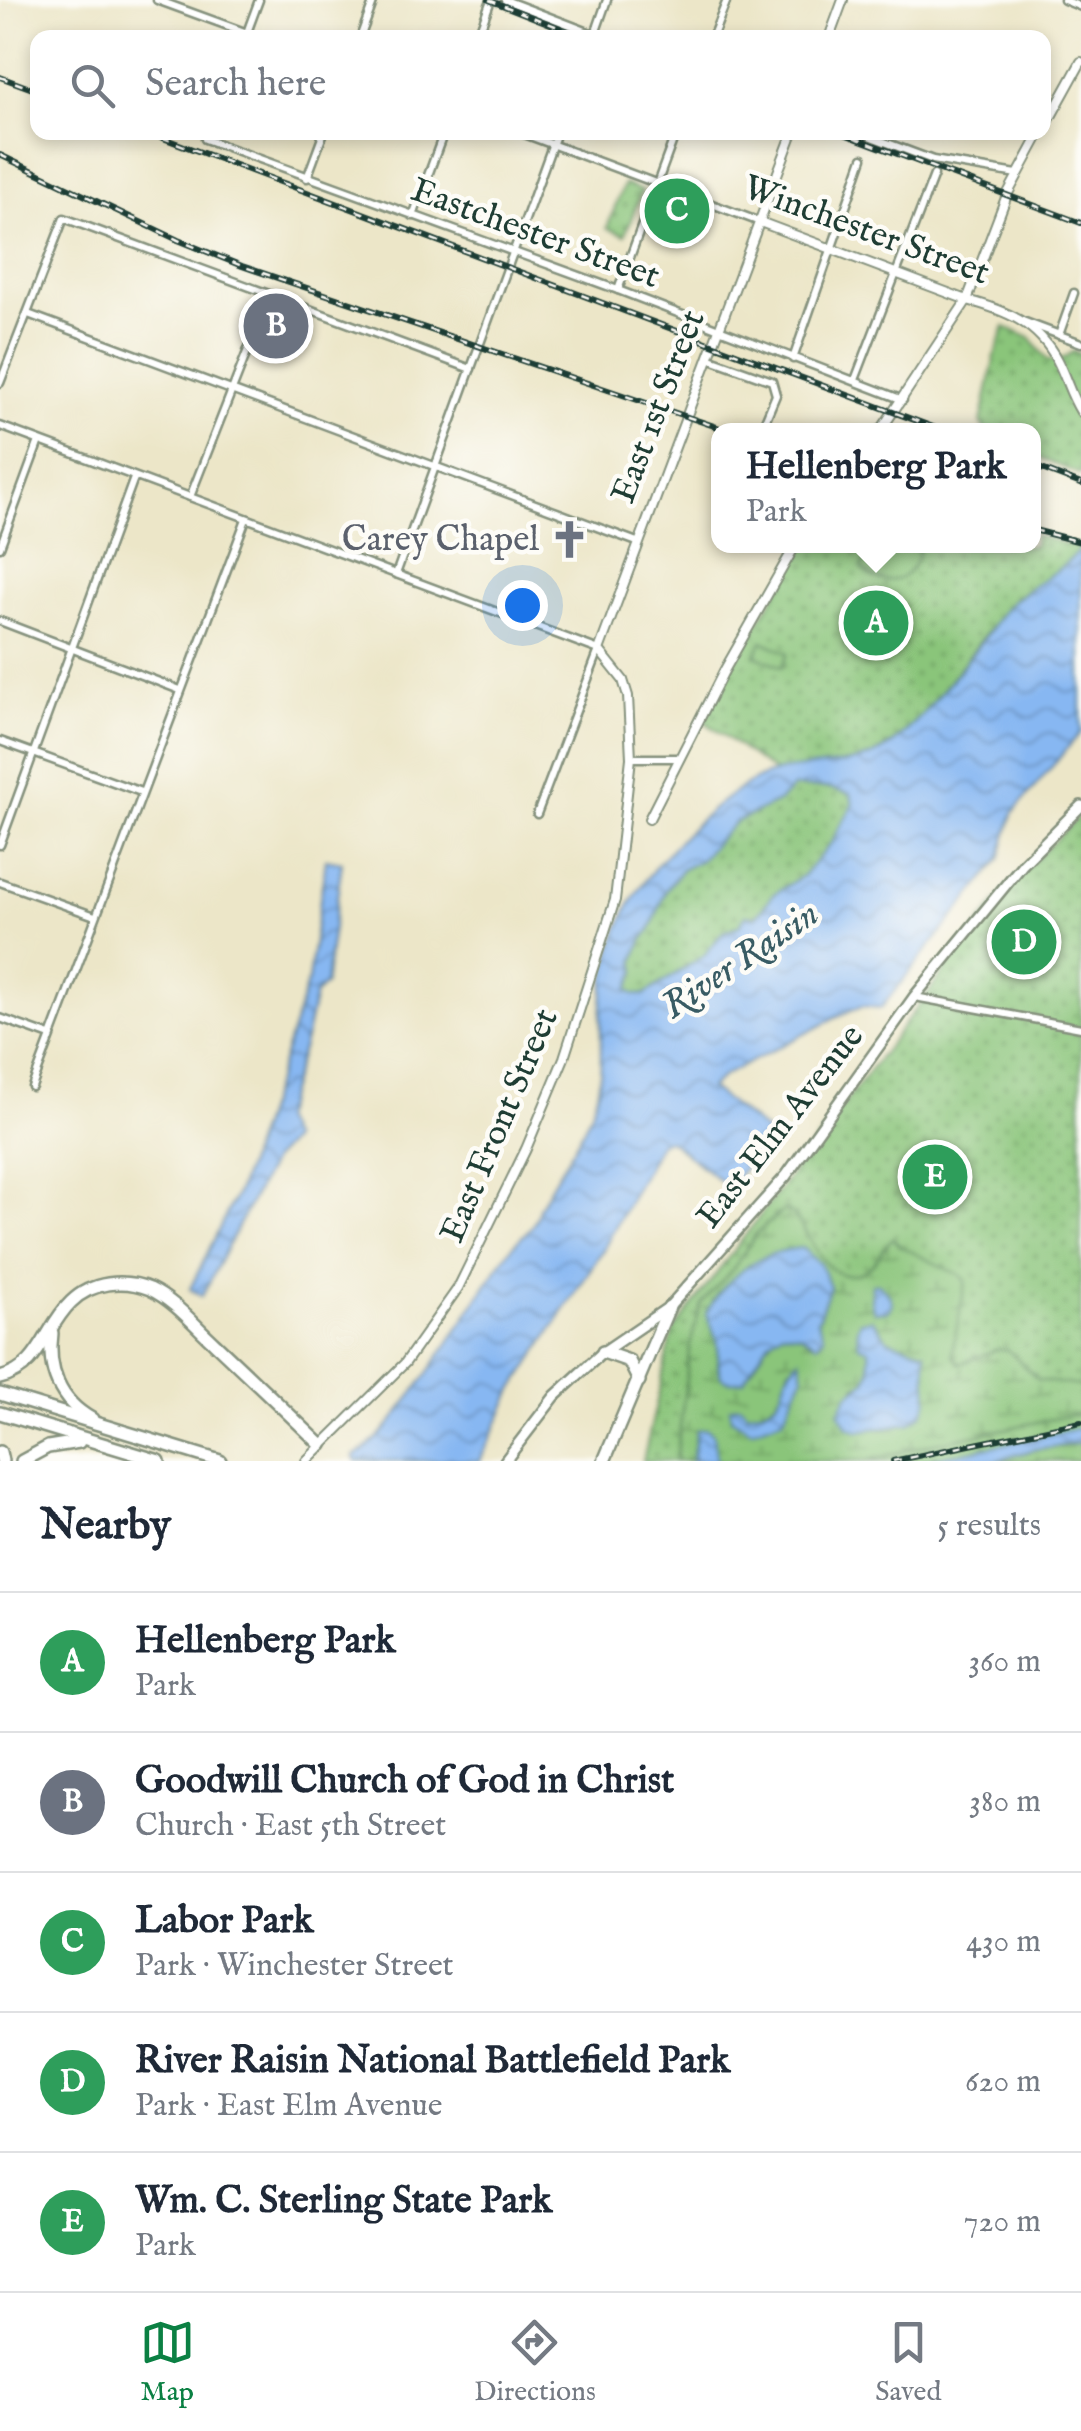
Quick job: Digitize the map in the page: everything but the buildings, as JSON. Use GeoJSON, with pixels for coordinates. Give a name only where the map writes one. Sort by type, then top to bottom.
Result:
{"type":"FeatureCollection","features":[{"type":"Feature","properties":{"kind":"highway"},"geometry":{"type":"LineString","coordinates":[[0,1378],[30,1362],[62,1312],[87,1290],[123,1283],[154,1291],[171,1302],[321,1445]]}},
{"type":"Feature","properties":{"kind":"highway"},"geometry":{"type":"LineString","coordinates":[[604,1461],[668,1307]]}},
{"type":"Feature","properties":{"kind":"highway"},"geometry":{"type":"LineString","coordinates":[[54,1325],[51,1357],[64,1395],[82,1414],[133,1436]]}},
{"type":"Feature","properties":{"kind":"highway"},"geometry":{"type":"LineString","coordinates":[[604,1352],[629,1360],[639,1381]]}},
{"type":"Feature","properties":{"kind":"highway"},"geometry":{"type":"LineString","coordinates":[[0,1394],[220,1461]]}},
{"type":"Feature","properties":{"kind":"highway"},"geometry":{"type":"LineString","coordinates":[[0,1413],[159,1461]]}},
{"type":"Feature","properties":{"kind":"highway"},"geometry":{"type":"LineString","coordinates":[[22,1461],[38,1451],[68,1442],[119,1450]]}},
{"type":"Feature","properties":{"kind":"highway"},"geometry":{"type":"LineString","coordinates":[[0,1452],[2,1461]]}},
{"type":"Feature","properties":{"kind":"main road","name":"East Elm Avenue"},"geometry":{"type":"LineString","coordinates":[[505,1461],[539,1412],[604,1352],[668,1307],[786,1176],[914,997],[1023,864],[1081,806]]}},
{"type":"Feature","properties":{"kind":"street"},"geometry":{"type":"LineString","coordinates":[[158,0],[233,30]]}},
{"type":"Feature","properties":{"kind":"street"},"geometry":{"type":"LineString","coordinates":[[248,30],[259,0]]}},
{"type":"Feature","properties":{"kind":"street"},"geometry":{"type":"LineString","coordinates":[[363,30],[374,0]]}},
{"type":"Feature","properties":{"kind":"street"},"geometry":{"type":"LineString","coordinates":[[481,30],[490,0]]}},
{"type":"Feature","properties":{"kind":"street"},"geometry":{"type":"LineString","coordinates":[[505,0],[582,30]]}},
{"type":"Feature","properties":{"kind":"street"},"geometry":{"type":"LineString","coordinates":[[600,30],[608,0]]}},
{"type":"Feature","properties":{"kind":"street"},"geometry":{"type":"LineString","coordinates":[[715,30],[727,0]]}},
{"type":"Feature","properties":{"kind":"street"},"geometry":{"type":"LineString","coordinates":[[832,30],[843,0]]}},
{"type":"Feature","properties":{"kind":"street"},"geometry":{"type":"LineString","coordinates":[[1064,0],[1081,7]]}},
{"type":"Feature","properties":{"kind":"street"},"geometry":{"type":"LineString","coordinates":[[1051,115],[1081,62]]}},
{"type":"Feature","properties":{"kind":"street","name":"Eastchester Street"},"geometry":{"type":"LineString","coordinates":[[216,140],[307,178],[618,290],[903,400]]}},
{"type":"Feature","properties":{"kind":"street"},"geometry":{"type":"LineString","coordinates":[[307,178],[321,140]]}},
{"type":"Feature","properties":{"kind":"street"},"geometry":{"type":"LineString","coordinates":[[413,216],[441,140]]}},
{"type":"Feature","properties":{"kind":"street","name":"Winchester Street"},"geometry":{"type":"LineString","coordinates":[[538,140],[967,300],[1002,309],[1081,343]]}},
{"type":"Feature","properties":{"kind":"street"},"geometry":{"type":"LineString","coordinates":[[396,574],[554,140]]}},
{"type":"Feature","properties":{"kind":"street"},"geometry":{"type":"LineString","coordinates":[[618,290],[673,140]]}},
{"type":"Feature","properties":{"kind":"street","name":"East 1st Street"},"geometry":{"type":"LineString","coordinates":[[537,814],[790,140]]}},
{"type":"Feature","properties":{"kind":"street"},"geometry":{"type":"LineString","coordinates":[[880,140],[934,160],[1017,174]]}},
{"type":"Feature","properties":{"kind":"street"},"geometry":{"type":"LineString","coordinates":[[886,423],[967,300],[1017,174],[1037,140]]}},
{"type":"Feature","properties":{"kind":"street"},"geometry":{"type":"LineString","coordinates":[[793,358],[863,158]]}},
{"type":"Feature","properties":{"kind":"street"},"geometry":{"type":"LineString","coordinates":[[855,380],[934,175]]}},
{"type":"Feature","properties":{"kind":"street"},"geometry":{"type":"LineString","coordinates":[[0,382],[64,218],[470,369]]}},
{"type":"Feature","properties":{"kind":"street"},"geometry":{"type":"LineString","coordinates":[[1058,334],[1074,293]]}},
{"type":"Feature","properties":{"kind":"street"},"geometry":{"type":"LineString","coordinates":[[190,497],[269,296]]}},
{"type":"Feature","properties":{"kind":"street"},"geometry":{"type":"LineString","coordinates":[[28,314],[637,542]]}},
{"type":"Feature","properties":{"kind":"street","name":"Winchester Street"},"geometry":{"type":"LineString","coordinates":[[1024,321],[1052,352],[1081,412]]}},
{"type":"Feature","properties":{"kind":"street"},"geometry":{"type":"LineString","coordinates":[[706,358],[772,381],[776,395],[764,423]]}},
{"type":"Feature","properties":{"kind":"street"},"geometry":{"type":"LineString","coordinates":[[0,426],[599,650]]}},
{"type":"Feature","properties":{"kind":"street"},"geometry":{"type":"LineString","coordinates":[[0,546],[39,441]]}},
{"type":"Feature","properties":{"kind":"street"},"geometry":{"type":"LineString","coordinates":[[0,844],[134,478]]}},
{"type":"Feature","properties":{"kind":"street"},"geometry":{"type":"LineString","coordinates":[[32,1087],[246,519]]}},
{"type":"Feature","properties":{"kind":"street"},"geometry":{"type":"LineString","coordinates":[[648,819],[751,620],[791,553]]}},
{"type":"Feature","properties":{"kind":"street"},"geometry":{"type":"LineString","coordinates":[[0,621],[180,690]]}},
{"type":"Feature","properties":{"kind":"street","name":"East Front Street"},"geometry":{"type":"LineString","coordinates":[[306,1461],[405,1363],[440,1316],[478,1252],[564,1058],[614,900],[631,758],[628,696],[623,680],[599,650]]}},
{"type":"Feature","properties":{"kind":"street"},"geometry":{"type":"LineString","coordinates":[[0,740],[141,792]]}},
{"type":"Feature","properties":{"kind":"street"},"geometry":{"type":"LineString","coordinates":[[631,758],[680,758]]}},
{"type":"Feature","properties":{"kind":"street"},"geometry":{"type":"LineString","coordinates":[[0,882],[95,916]]}},
{"type":"Feature","properties":{"kind":"street"},"geometry":{"type":"LineString","coordinates":[[914,997],[1081,1028]]}},
{"type":"Feature","properties":{"kind":"street"},"geometry":{"type":"LineString","coordinates":[[0,1018],[50,1036]]}},
{"type":"Feature","properties":{"kind":"green space"},"geometry":{"type":"Polygon","coordinates":[[[624,184],[642,191],[625,235],[607,228],[624,184]]]}},
{"type":"Feature","properties":{"kind":"green space"},"geometry":{"type":"Polygon","coordinates":[[[664,195],[702,206],[693,230],[652,215],[664,195]]]}},
{"type":"Feature","properties":{"kind":"green space"},"geometry":{"type":"Polygon","coordinates":[[[1005,327],[1030,338],[1048,361],[1074,351],[1081,354],[1081,475],[1041,459],[1041,423],[981,423],[1005,327]]]}},
{"type":"Feature","properties":{"kind":"green space"},"geometry":{"type":"Polygon","coordinates":[[[1041,537],[1081,548],[1013,601],[921,715],[902,735],[865,758],[774,772],[704,721],[728,672],[801,553],[1041,553],[1041,537]]]}},
{"type":"Feature","properties":{"kind":"green space"},"geometry":{"type":"Polygon","coordinates":[[[869,553],[918,553],[910,570],[896,579],[878,579],[861,568],[869,553]]]}},
{"type":"Feature","properties":{"kind":"green space"},"geometry":{"type":"Polygon","coordinates":[[[762,641],[788,653],[782,667],[756,655],[762,641]]]}},
{"type":"Feature","properties":{"kind":"green space"},"geometry":{"type":"Polygon","coordinates":[[[794,787],[830,788],[851,794],[853,805],[830,845],[804,875],[773,896],[756,917],[722,933],[705,955],[643,995],[628,990],[642,940],[650,931],[666,890],[681,870],[700,860],[735,822],[778,802],[794,787]]]}},
{"type":"Feature","properties":{"kind":"green space"},"geometry":{"type":"Polygon","coordinates":[[[1081,814],[1081,1461],[643,1461],[673,1331],[1006,889],[1081,814]]]}},
{"type":"Feature","properties":{"kind":"green space"},"geometry":{"type":"Polygon","coordinates":[[[785,1209],[795,1217],[829,1266],[852,1275],[871,1266],[893,1238],[900,1246],[966,1280],[953,1347],[953,1356],[960,1364],[998,1349],[1008,1350],[1038,1380],[1081,1386],[1081,1413],[867,1461],[717,1461],[697,1431],[692,1461],[676,1461],[690,1345],[701,1304],[733,1269],[757,1233],[785,1209]],[[749,1265],[717,1294],[718,1372],[752,1369],[769,1341],[782,1331],[800,1334],[810,1341],[830,1287],[749,1265]],[[888,1340],[869,1349],[866,1381],[856,1386],[839,1412],[859,1430],[910,1423],[927,1386],[925,1352],[888,1340]],[[790,1367],[781,1393],[772,1404],[757,1411],[746,1413],[740,1406],[731,1418],[783,1419],[803,1376],[790,1367]]]}},
{"type":"Feature","properties":{"kind":"green space"},"geometry":{"type":"Polygon","coordinates":[[[1081,1443],[1081,1461],[995,1461],[1037,1449],[1081,1443]]]}},
{"type":"Feature","properties":{"kind":"water","name":"River Raisin"},"geometry":{"type":"Polygon","coordinates":[[[1081,548],[1081,732],[1013,813],[1000,859],[881,1008],[862,1006],[851,1010],[723,1076],[710,1088],[772,1136],[728,1187],[669,1140],[660,1142],[604,1248],[513,1390],[480,1461],[356,1461],[354,1456],[379,1437],[400,1412],[509,1251],[535,1221],[579,1138],[599,1084],[602,999],[613,946],[634,897],[655,867],[703,817],[759,778],[862,759],[887,748],[937,698],[1006,608],[1081,548]],[[794,787],[778,802],[735,822],[700,860],[681,870],[666,890],[650,931],[642,940],[628,990],[644,995],[705,955],[722,933],[739,926],[746,915],[756,917],[773,895],[804,875],[830,845],[853,805],[851,794],[830,788],[794,787]]]}},
{"type":"Feature","properties":{"kind":"water"},"geometry":{"type":"Polygon","coordinates":[[[326,859],[342,862],[325,985],[315,994],[281,1119],[291,1140],[273,1159],[202,1296],[190,1289],[239,1188],[308,980],[326,859]]]}},
{"type":"Feature","properties":{"kind":"water"},"geometry":{"type":"Polygon","coordinates":[[[802,1248],[820,1264],[830,1287],[817,1321],[824,1337],[817,1344],[800,1334],[782,1331],[769,1341],[744,1380],[725,1380],[719,1370],[716,1337],[706,1314],[723,1288],[745,1268],[771,1254],[802,1248]]]}},
{"type":"Feature","properties":{"kind":"water"},"geometry":{"type":"Polygon","coordinates":[[[872,1284],[879,1284],[890,1296],[892,1304],[888,1311],[874,1312],[872,1284]]]}},
{"type":"Feature","properties":{"kind":"water"},"geometry":{"type":"Polygon","coordinates":[[[872,1319],[888,1340],[925,1352],[928,1400],[923,1413],[910,1423],[859,1431],[848,1427],[839,1412],[848,1395],[866,1381],[870,1370],[869,1349],[859,1345],[857,1329],[860,1321],[872,1319]]]}},
{"type":"Feature","properties":{"kind":"water"},"geometry":{"type":"Polygon","coordinates":[[[800,1358],[803,1376],[783,1419],[751,1430],[731,1418],[730,1408],[740,1405],[747,1413],[772,1405],[800,1358]]]}},
{"type":"Feature","properties":{"kind":"water"},"geometry":{"type":"Polygon","coordinates":[[[1081,1428],[1081,1443],[1036,1449],[995,1461],[921,1461],[1081,1428]]]}},
{"type":"Feature","properties":{"kind":"water"},"geometry":{"type":"Polygon","coordinates":[[[707,1429],[713,1434],[717,1461],[692,1461],[697,1430],[707,1429]]]}},
{"type":"Feature","properties":{"kind":"railway"},"geometry":{"type":"LineString","coordinates":[[489,0],[566,30]]}},
{"type":"Feature","properties":{"kind":"railway"},"geometry":{"type":"LineString","coordinates":[[0,77],[30,88]]}},
{"type":"Feature","properties":{"kind":"railway"},"geometry":{"type":"LineString","coordinates":[[168,140],[922,423]]}},
{"type":"Feature","properties":{"kind":"railway"},"geometry":{"type":"LineString","coordinates":[[860,140],[1081,223]]}},
{"type":"Feature","properties":{"kind":"railway"},"geometry":{"type":"LineString","coordinates":[[0,155],[178,240],[242,266],[711,425]]}},
{"type":"Feature","properties":{"kind":"railway"},"geometry":{"type":"LineString","coordinates":[[1041,469],[1081,484]]}},
{"type":"Feature","properties":{"kind":"railway"},"geometry":{"type":"LineString","coordinates":[[1041,532],[1081,542]]}},
{"type":"Feature","properties":{"kind":"railway"},"geometry":{"type":"LineString","coordinates":[[893,1461],[1081,1422]]}},
{"type":"Feature","properties":{"kind":"place","name":"Labor Park"},"geometry":{"type":"Point","coordinates":[677,211]}},
{"type":"Feature","properties":{"kind":"place","name":"Goodwill Church of God in Christ"},"geometry":{"type":"Point","coordinates":[276,326]}},
{"type":"Feature","properties":{"kind":"place","name":"Carey Chapel"},"geometry":{"type":"Point","coordinates":[569,540]}},
{"type":"Feature","properties":{"kind":"place","name":"Hellenberg Park"},"geometry":{"type":"Point","coordinates":[876,623]}},
{"type":"Feature","properties":{"kind":"place","name":"River Raisin National Battlefield Park"},"geometry":{"type":"Point","coordinates":[1024,942]}},
{"type":"Feature","properties":{"kind":"place","name":"Wm. C. Sterling State Park"},"geometry":{"type":"Point","coordinates":[935,1177]}}]}
